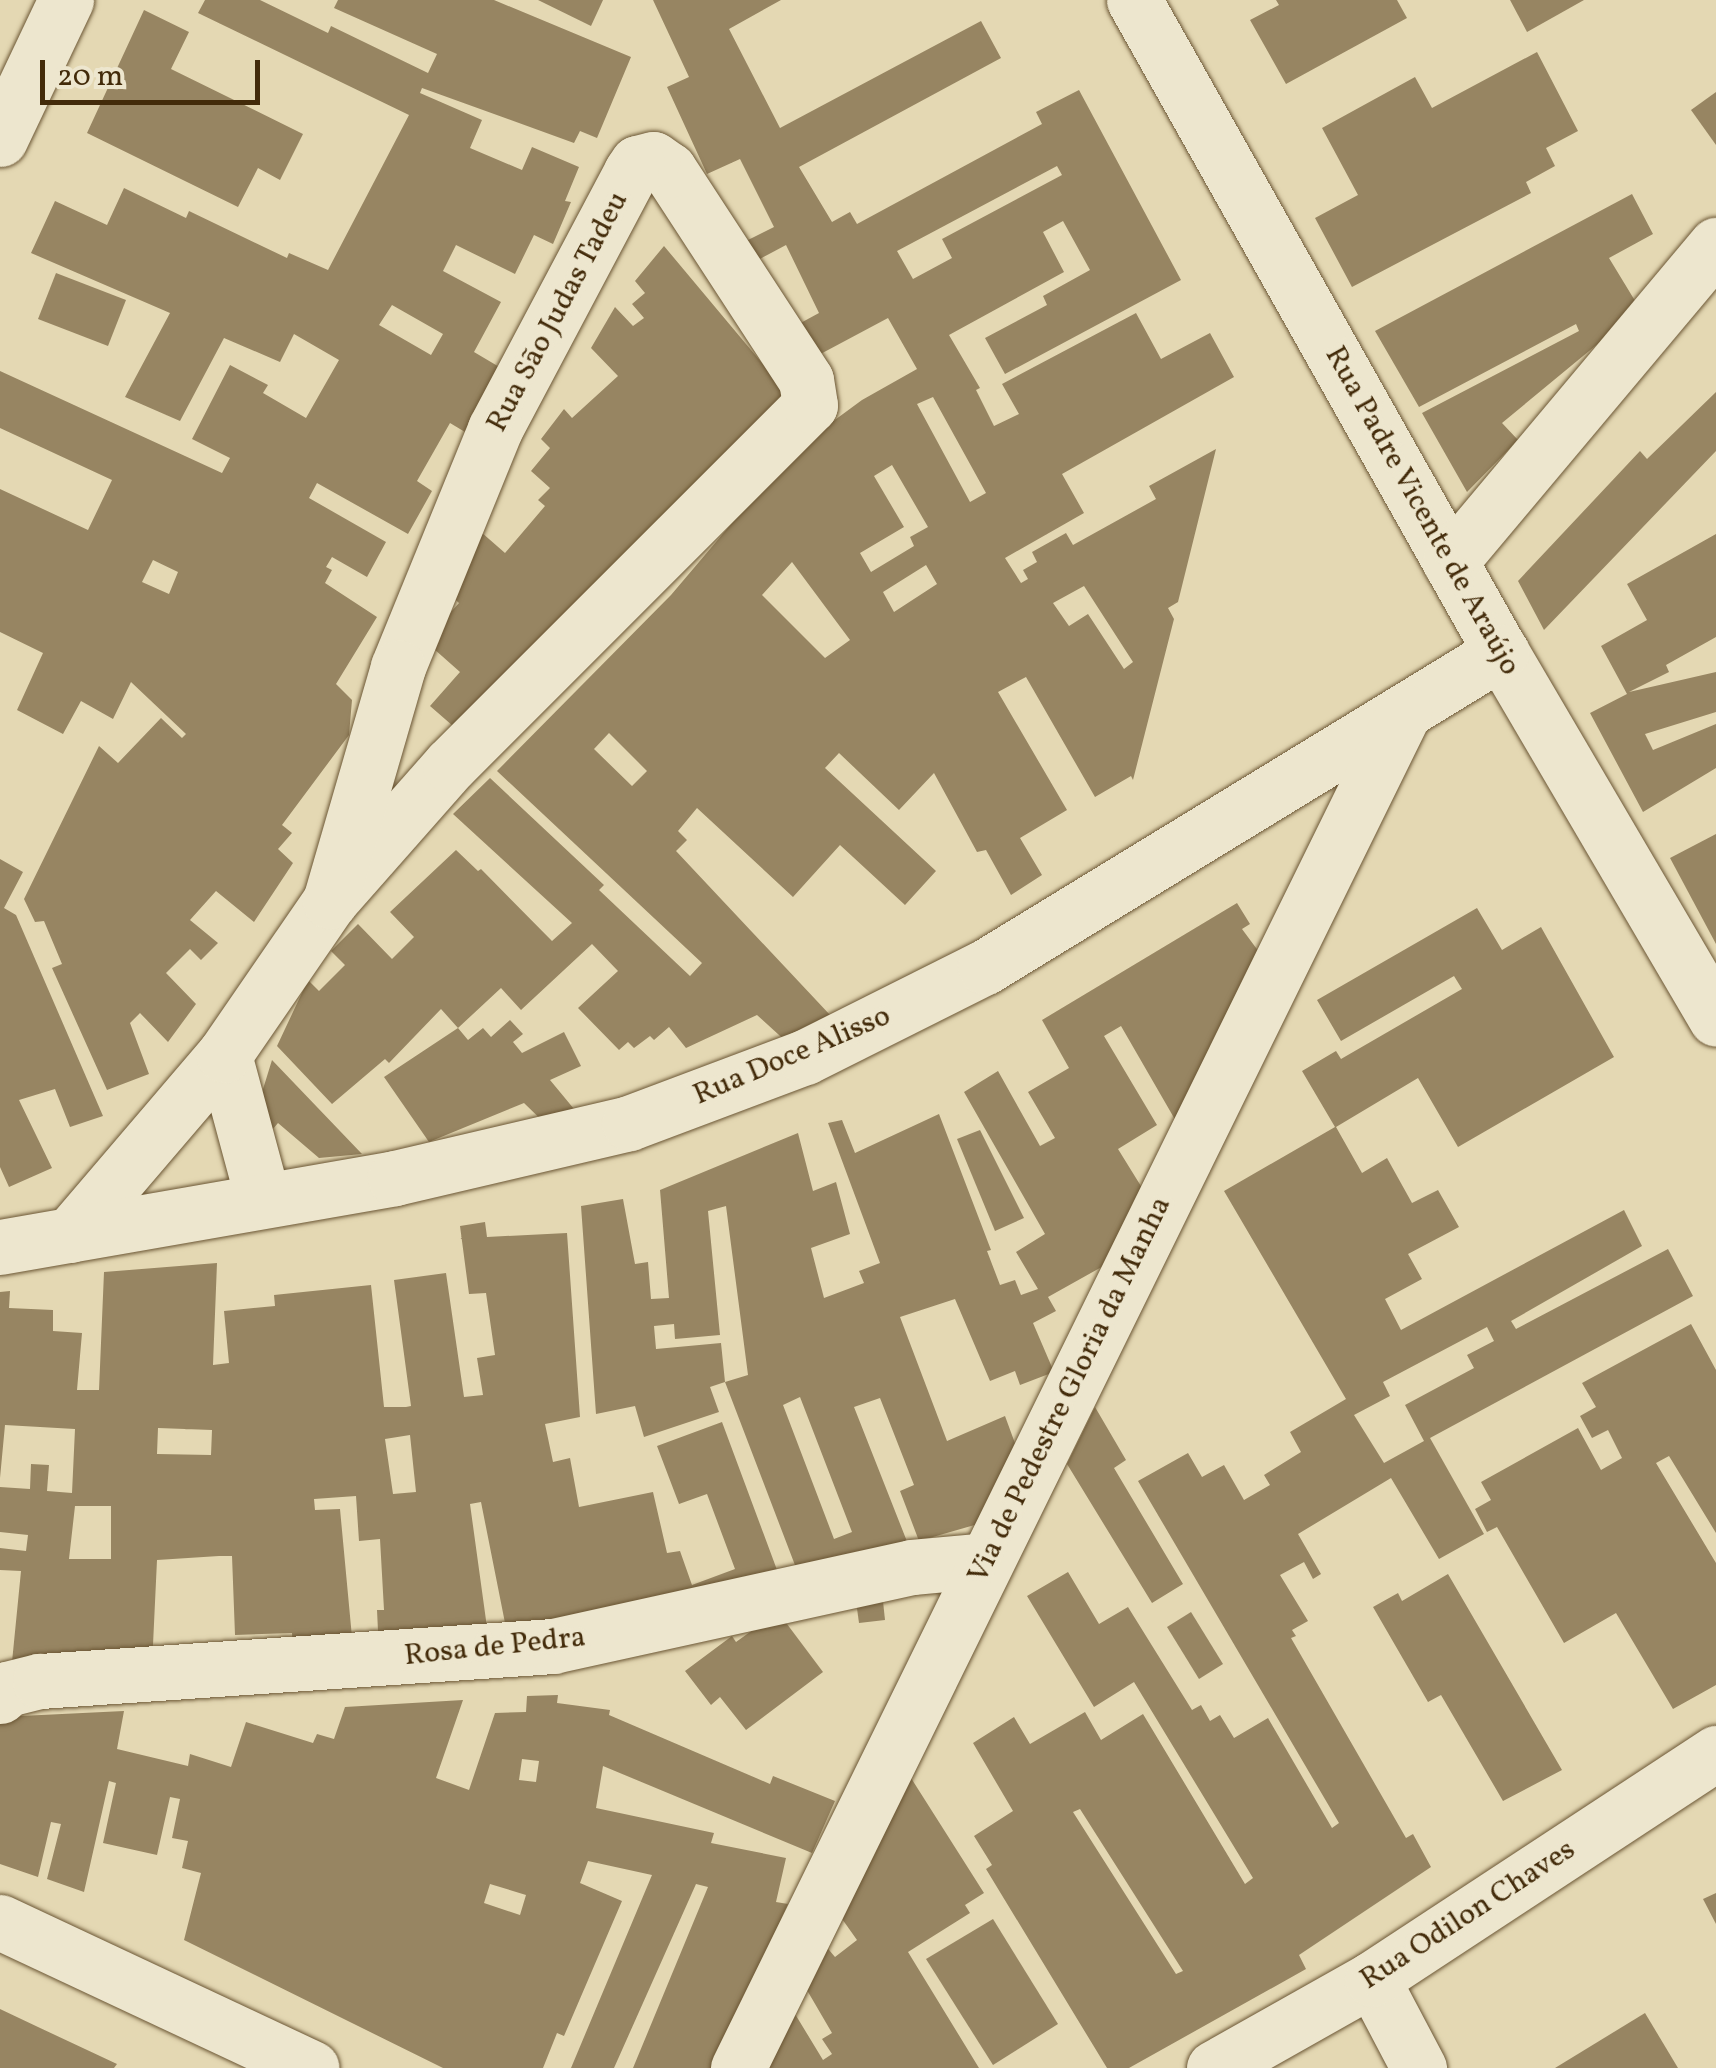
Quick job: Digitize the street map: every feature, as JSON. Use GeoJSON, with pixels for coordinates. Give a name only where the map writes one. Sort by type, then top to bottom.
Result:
{"type":"FeatureCollection","features":[{"type":"Feature","properties":{"kind":"street"},"geometry":{"type":"LineString","coordinates":[[0,138],[66,0]]}},
{"type":"Feature","properties":{"kind":"street","name":"Rua Padre Vicente de Araújo"},"geometry":{"type":"LineString","coordinates":[[1134,0],[1501,652],[1716,1019]]}},
{"type":"Feature","properties":{"kind":"street","name":"Rua São Judas Tadeu"},"geometry":{"type":"LineString","coordinates":[[70,1235],[224,1055],[330,900],[463,752],[810,406],[812,397],[806,380],[669,170],[653,159],[637,163],[631,172],[495,429],[398,668],[330,900]]}},
{"type":"Feature","properties":{"kind":"street"},"geometry":{"type":"LineString","coordinates":[[1450,562],[1716,246]]}},
{"type":"Feature","properties":{"kind":"street","name":"Rua Doce Alisso"},"geometry":{"type":"LineString","coordinates":[[0,1248],[395,1178],[628,1123],[804,1057],[985,967],[1501,652]]}},
{"type":"Feature","properties":{"kind":"street","name":"Via de Pedestre Gloria da Manha"},"geometry":{"type":"LineString","coordinates":[[738,2068],[1404,712]]}},
{"type":"Feature","properties":{"kind":"street"},"geometry":{"type":"LineString","coordinates":[[224,1055],[263,1200]]}},
{"type":"Feature","properties":{"kind":"street","name":"Rosa de Pedra"},"geometry":{"type":"LineString","coordinates":[[0,1696],[6,1689],[40,1682],[554,1646],[912,1567],[987,1560]]}},
{"type":"Feature","properties":{"kind":"street","name":"Rua Odilon Chaves"},"geometry":{"type":"LineString","coordinates":[[1214,2068],[1372,1979],[1716,1753]]}},
{"type":"Feature","properties":{"kind":"street"},"geometry":{"type":"LineString","coordinates":[[0,1922],[312,2068]]}},
{"type":"Feature","properties":{"kind":"street"},"geometry":{"type":"LineString","coordinates":[[1372,1979],[1419,2068]]}},
{"type":"Feature","properties":{"kind":"building"},"geometry":{"type":"Polygon","coordinates":[[[205,0],[260,0],[328,33],[331,26],[428,73],[437,54],[334,8],[338,0],[494,0],[631,57],[597,138],[580,131],[574,143],[422,88],[420,93],[482,120],[470,148],[522,170],[532,147],[579,167],[565,201],[571,202],[553,244],[534,235],[515,274],[456,245],[443,271],[501,302],[474,352],[501,368],[465,432],[450,423],[417,481],[432,491],[408,534],[317,483],[309,498],[386,542],[367,577],[332,557],[326,567],[332,570],[325,583],[377,617],[336,684],[352,700],[349,735],[282,825],[292,833],[278,849],[293,863],[254,922],[216,891],[190,920],[218,943],[201,960],[190,949],[166,973],[196,1004],[168,1042],[140,1013],[130,1023],[149,1074],[107,1090],[52,968],[62,964],[44,921],[35,922],[24,899],[99,746],[118,763],[161,718],[182,738],[186,734],[131,682],[113,719],[81,701],[63,734],[17,710],[43,653],[0,632],[0,489],[88,530],[112,480],[0,428],[0,371],[222,473],[230,458],[192,439],[230,365],[268,385],[263,393],[306,418],[339,360],[294,334],[280,362],[224,338],[180,421],[125,397],[170,313],[31,253],[55,201],[107,225],[124,188],[186,218],[189,211],[287,258],[289,253],[328,270],[409,115],[198,13],[205,0]],[[392,305],[379,325],[431,355],[443,334],[392,305]],[[153,560],[142,582],[169,594],[178,572],[153,560]]]}},
{"type":"Feature","properties":{"kind":"building"},"geometry":{"type":"Polygon","coordinates":[[[538,0],[603,0],[591,26],[538,0]]]}},
{"type":"Feature","properties":{"kind":"building"},"geometry":{"type":"Polygon","coordinates":[[[653,0],[781,0],[729,29],[780,128],[981,21],[1001,58],[799,167],[832,222],[850,212],[857,224],[1042,124],[1036,112],[1079,90],[1181,280],[1005,374],[985,338],[1047,305],[1043,296],[1090,270],[1063,221],[1043,232],[1064,272],[949,335],[980,388],[976,390],[994,426],[1019,414],[1002,384],[1136,313],[1161,359],[1210,333],[1234,377],[1062,474],[1084,513],[1005,558],[1021,583],[1028,579],[1023,570],[1037,562],[1032,552],[1066,533],[1073,545],[1156,499],[1149,486],[1216,449],[1178,602],[1168,608],[1174,619],[1133,780],[1131,776],[1095,797],[1026,677],[998,692],[1067,810],[1020,838],[1042,875],[1011,895],[986,850],[977,852],[934,773],[899,810],[839,753],[825,768],[936,871],[905,905],[840,845],[793,897],[697,808],[678,831],[687,840],[676,851],[831,1016],[790,1045],[757,1015],[686,1048],[669,1027],[654,1040],[650,1036],[634,1048],[628,1042],[619,1050],[578,1008],[618,971],[592,944],[521,1010],[501,988],[458,1028],[441,1009],[389,1063],[385,1059],[332,1104],[277,1046],[308,980],[319,991],[345,965],[331,951],[358,924],[392,959],[414,937],[390,912],[456,850],[478,871],[481,869],[552,941],[572,923],[453,814],[490,778],[604,885],[599,890],[690,976],[702,963],[497,771],[671,595],[794,450],[862,400],[917,369],[888,318],[813,358],[795,326],[819,313],[786,245],[756,261],[744,242],[774,227],[740,159],[707,174],[667,87],[689,77],[653,0]],[[1057,166],[897,251],[913,279],[952,258],[942,239],[1062,175],[1057,166]],[[933,397],[917,404],[970,502],[986,493],[933,397]],[[892,465],[874,476],[904,527],[860,553],[871,572],[914,546],[910,537],[928,527],[892,465]],[[792,562],[762,595],[825,658],[850,640],[792,562]],[[926,565],[883,592],[894,612],[937,584],[926,565]],[[1084,586],[1053,603],[1069,626],[1088,614],[1124,669],[1133,662],[1084,586]],[[609,733],[594,749],[632,786],[647,771],[609,733]]]}},
{"type":"Feature","properties":{"kind":"building"},"geometry":{"type":"Polygon","coordinates":[[[1276,0],[1397,0],[1407,18],[1286,84],[1250,20],[1279,5],[1276,0]]]}},
{"type":"Feature","properties":{"kind":"building"},"geometry":{"type":"Polygon","coordinates":[[[1510,0],[1584,0],[1527,32],[1510,0]]]}},
{"type":"Feature","properties":{"kind":"building"},"geometry":{"type":"Polygon","coordinates":[[[144,10],[189,32],[171,69],[303,134],[280,180],[258,168],[238,207],[87,133],[144,10]]]}},
{"type":"Feature","properties":{"kind":"building"},"geometry":{"type":"Polygon","coordinates":[[[1537,52],[1578,131],[1546,148],[1555,166],[1526,182],[1531,193],[1352,287],[1315,218],[1358,195],[1322,128],[1415,77],[1432,108],[1537,52]]]}},
{"type":"Feature","properties":{"kind":"building"},"geometry":{"type":"Polygon","coordinates":[[[1716,92],[1716,145],[1691,110],[1716,92]]]}},
{"type":"Feature","properties":{"kind":"building"},"geometry":{"type":"Polygon","coordinates":[[[1632,194],[1653,234],[1609,258],[1640,309],[1502,423],[1518,440],[1467,492],[1422,413],[1579,331],[1576,324],[1419,407],[1375,331],[1632,194]]]}},
{"type":"Feature","properties":{"kind":"building"},"geometry":{"type":"Polygon","coordinates":[[[664,246],[787,393],[453,726],[430,706],[460,672],[425,641],[459,603],[446,591],[481,532],[505,553],[545,506],[538,500],[550,488],[531,471],[550,448],[541,439],[564,409],[572,418],[618,376],[591,348],[615,307],[633,326],[644,318],[632,304],[645,293],[635,281],[664,246]]]}},
{"type":"Feature","properties":{"kind":"building"},"geometry":{"type":"Polygon","coordinates":[[[56,273],[126,300],[108,346],[38,319],[56,273]]]}},
{"type":"Feature","properties":{"kind":"building"},"geometry":{"type":"Polygon","coordinates":[[[1716,392],[1716,451],[1544,630],[1518,581],[1640,451],[1647,459],[1716,392]]]}},
{"type":"Feature","properties":{"kind":"building"},"geometry":{"type":"Polygon","coordinates":[[[1716,534],[1716,637],[1666,665],[1669,672],[1629,692],[1716,672],[1716,712],[1645,734],[1653,750],[1716,724],[1716,768],[1643,812],[1590,713],[1627,694],[1601,646],[1647,620],[1627,584],[1716,534]]]}},
{"type":"Feature","properties":{"kind":"building"},"geometry":{"type":"Polygon","coordinates":[[[1716,834],[1716,944],[1670,858],[1716,834]]]}},
{"type":"Feature","properties":{"kind":"building"},"geometry":{"type":"Polygon","coordinates":[[[0,859],[23,872],[4,908],[16,915],[103,1116],[70,1127],[55,1089],[19,1100],[52,1168],[9,1187],[0,1167],[0,859]]]}},
{"type":"Feature","properties":{"kind":"building"},"geometry":{"type":"Polygon","coordinates":[[[1237,903],[1250,924],[1242,929],[1262,956],[1177,1123],[1121,1026],[1104,1036],[1157,1125],[1118,1149],[1144,1191],[1107,1264],[1048,1297],[1056,1311],[1033,1323],[1054,1372],[1020,1385],[1015,1371],[990,1381],[955,1299],[900,1317],[947,1441],[1005,1416],[1016,1446],[978,1524],[919,1541],[900,1491],[914,1485],[880,1398],[854,1407],[908,1544],[798,1573],[725,1382],[710,1387],[719,1412],[644,1437],[635,1406],[596,1414],[581,1206],[623,1199],[635,1264],[648,1262],[651,1299],[669,1298],[660,1190],[798,1133],[813,1191],[836,1182],[850,1234],[811,1248],[824,1298],[864,1283],[859,1271],[880,1263],[828,1123],[842,1120],[855,1153],[939,1114],[991,1250],[987,1251],[1000,1285],[1015,1280],[1021,1295],[1038,1289],[1016,1252],[1045,1234],[964,1092],[998,1071],[1040,1146],[1055,1138],[1028,1092],[1069,1068],[1042,1020],[1237,903]],[[726,1206],[708,1211],[720,1335],[675,1339],[674,1324],[654,1326],[656,1349],[721,1343],[725,1382],[748,1375],[726,1206]],[[800,1397],[783,1405],[834,1539],[852,1532],[800,1397]]]}},
{"type":"Feature","properties":{"kind":"building"},"geometry":{"type":"Polygon","coordinates":[[[1477,908],[1502,950],[1541,927],[1614,1057],[1458,1147],[1418,1078],[1336,1127],[1362,1173],[1387,1158],[1412,1203],[1438,1190],[1459,1227],[1408,1254],[1422,1279],[1385,1299],[1401,1330],[1624,1210],[1642,1246],[1511,1321],[1516,1329],[1668,1249],[1693,1296],[1430,1438],[1484,1534],[1439,1559],[1391,1478],[1298,1534],[1321,1574],[1313,1579],[1304,1562],[1280,1575],[1308,1621],[1292,1630],[1296,1636],[1291,1638],[1406,1838],[1413,1834],[1431,1867],[1299,1955],[1306,1969],[1129,2068],[1107,2068],[986,1869],[992,1865],[974,1836],[1013,1811],[973,1743],[1014,1717],[1030,1744],[1085,1712],[1101,1740],[1143,1714],[1245,1884],[1253,1878],[1134,1682],[1094,1707],[1027,1596],[1068,1572],[1099,1624],[1128,1607],[1192,1710],[1201,1705],[1210,1721],[1220,1715],[1234,1738],[1268,1718],[1332,1828],[1339,1823],[1138,1481],[1188,1453],[1202,1477],[1224,1465],[1244,1500],[1270,1485],[1264,1475],[1301,1452],[1290,1432],[1346,1399],[1224,1191],[1335,1127],[1302,1071],[1336,1051],[1341,1059],[1462,989],[1454,976],[1341,1041],[1317,1000],[1477,908]],[[1487,1327],[1383,1382],[1390,1396],[1354,1415],[1384,1463],[1424,1441],[1405,1405],[1474,1368],[1467,1355],[1494,1341],[1487,1327]],[[1080,1809],[1073,1812],[1176,1974],[1183,1971],[1080,1809]]]}},
{"type":"Feature","properties":{"kind":"building"},"geometry":{"type":"Polygon","coordinates":[[[510,1020],[523,1034],[513,1042],[522,1053],[564,1032],[581,1066],[550,1080],[579,1115],[557,1135],[524,1103],[429,1142],[384,1077],[458,1028],[468,1040],[483,1028],[491,1037],[510,1020]]]}},
{"type":"Feature","properties":{"kind":"building"},"geometry":{"type":"Polygon","coordinates":[[[272,1060],[362,1154],[319,1158],[278,1123],[261,1143],[255,1115],[272,1060]]]}},
{"type":"Feature","properties":{"kind":"building"},"geometry":{"type":"Polygon","coordinates":[[[980,1130],[1024,1218],[995,1231],[957,1139],[980,1130]]]}},
{"type":"Feature","properties":{"kind":"building"},"geometry":{"type":"Polygon","coordinates":[[[485,1222],[487,1237],[567,1233],[580,1417],[545,1424],[553,1462],[570,1458],[579,1507],[653,1492],[667,1553],[680,1551],[692,1585],[735,1569],[707,1494],[679,1504],[657,1446],[722,1422],[780,1578],[508,1638],[481,1502],[470,1504],[489,1642],[379,1652],[377,1610],[384,1610],[380,1539],[359,1541],[356,1496],[314,1499],[315,1510],[340,1509],[353,1648],[293,1652],[292,1633],[235,1635],[232,1556],[219,1556],[157,1560],[152,1666],[12,1662],[21,1571],[0,1570],[0,1548],[26,1551],[28,1535],[0,1532],[0,1487],[30,1489],[31,1464],[49,1465],[47,1491],[72,1493],[75,1429],[5,1425],[0,1478],[0,1292],[10,1291],[9,1308],[53,1310],[53,1331],[82,1333],[77,1390],[99,1390],[104,1272],[217,1263],[213,1365],[229,1363],[224,1311],[275,1306],[274,1295],[371,1285],[384,1407],[406,1407],[411,1406],[394,1280],[446,1273],[464,1397],[483,1395],[477,1358],[495,1355],[486,1293],[469,1294],[460,1226],[485,1222]],[[158,1428],[157,1454],[211,1455],[212,1430],[158,1428]],[[410,1435],[385,1439],[393,1494],[416,1492],[410,1435]],[[75,1506],[69,1559],[111,1559],[111,1506],[75,1506]]]}},
{"type":"Feature","properties":{"kind":"building"},"geometry":{"type":"Polygon","coordinates":[[[1691,1324],[1716,1370],[1716,1533],[1669,1456],[1656,1463],[1716,1563],[1716,1685],[1673,1709],[1616,1613],[1564,1643],[1497,1527],[1487,1532],[1475,1509],[1491,1500],[1481,1482],[1578,1428],[1601,1470],[1622,1458],[1608,1430],[1592,1438],[1580,1416],[1596,1407],[1582,1383],[1691,1324]]]}},
{"type":"Feature","properties":{"kind":"building"},"geometry":{"type":"Polygon","coordinates":[[[1095,1407],[1126,1460],[1114,1468],[1183,1584],[1152,1603],[1067,1464],[1095,1407]]]}},
{"type":"Feature","properties":{"kind":"building"},"geometry":{"type":"Polygon","coordinates":[[[1448,1574],[1562,1770],[1503,1801],[1441,1695],[1428,1702],[1373,1607],[1398,1593],[1402,1601],[1448,1574]]]}},
{"type":"Feature","properties":{"kind":"building"},"geometry":{"type":"Polygon","coordinates":[[[882,1592],[885,1620],[859,1623],[855,1594],[882,1592]]]}},
{"type":"Feature","properties":{"kind":"building"},"geometry":{"type":"Polygon","coordinates":[[[778,1612],[823,1672],[746,1730],[720,1697],[711,1705],[685,1671],[732,1636],[736,1642],[778,1612]]]}},
{"type":"Feature","properties":{"kind":"building"},"geometry":{"type":"Polygon","coordinates":[[[1191,1612],[1223,1664],[1199,1679],[1167,1627],[1191,1612]]]}},
{"type":"Feature","properties":{"kind":"building"},"geometry":{"type":"Polygon","coordinates":[[[558,1695],[557,1703],[610,1710],[609,1715],[770,1784],[773,1776],[835,1801],[812,1853],[603,1766],[596,1808],[714,1833],[711,1843],[786,1858],[776,1902],[788,1904],[713,2068],[633,2068],[708,1887],[696,1884],[614,2068],[571,2068],[652,1875],[588,1861],[580,1883],[622,1901],[564,2036],[557,2033],[543,2068],[443,2068],[184,1940],[201,1873],[182,1868],[188,1841],[172,1838],[180,1799],[170,1797],[157,1855],[103,1843],[116,1783],[109,1781],[84,1892],[47,1879],[61,1824],[51,1822],[38,1877],[0,1864],[0,1717],[124,1711],[117,1749],[188,1766],[190,1754],[231,1767],[246,1722],[313,1743],[317,1734],[334,1739],[345,1707],[463,1700],[436,1778],[469,1790],[495,1713],[526,1712],[527,1696],[558,1695]],[[522,1759],[519,1780],[536,1782],[539,1761],[522,1759]],[[490,1884],[484,1903],[520,1915],[526,1895],[490,1884]]]}},
{"type":"Feature","properties":{"kind":"building"},"geometry":{"type":"Polygon","coordinates":[[[911,1778],[984,1893],[965,1905],[970,1913],[908,1952],[979,2068],[762,2068],[792,2009],[823,2060],[832,2054],[822,2039],[832,2033],[804,1985],[824,1944],[835,1957],[857,1940],[840,1916],[911,1778]]]}},
{"type":"Feature","properties":{"kind":"building"},"geometry":{"type":"Polygon","coordinates":[[[1716,1893],[1716,1924],[1703,1899],[1716,1893]]]}},
{"type":"Feature","properties":{"kind":"building"},"geometry":{"type":"Polygon","coordinates":[[[993,1919],[1058,2024],[993,2065],[926,1959],[993,1919]]]}},
{"type":"Feature","properties":{"kind":"building"},"geometry":{"type":"Polygon","coordinates":[[[0,2009],[117,2064],[114,2068],[0,2068],[0,2009]]]}},
{"type":"Feature","properties":{"kind":"building"},"geometry":{"type":"Polygon","coordinates":[[[1645,2013],[1678,2068],[1555,2068],[1645,2013]]]}}]}
